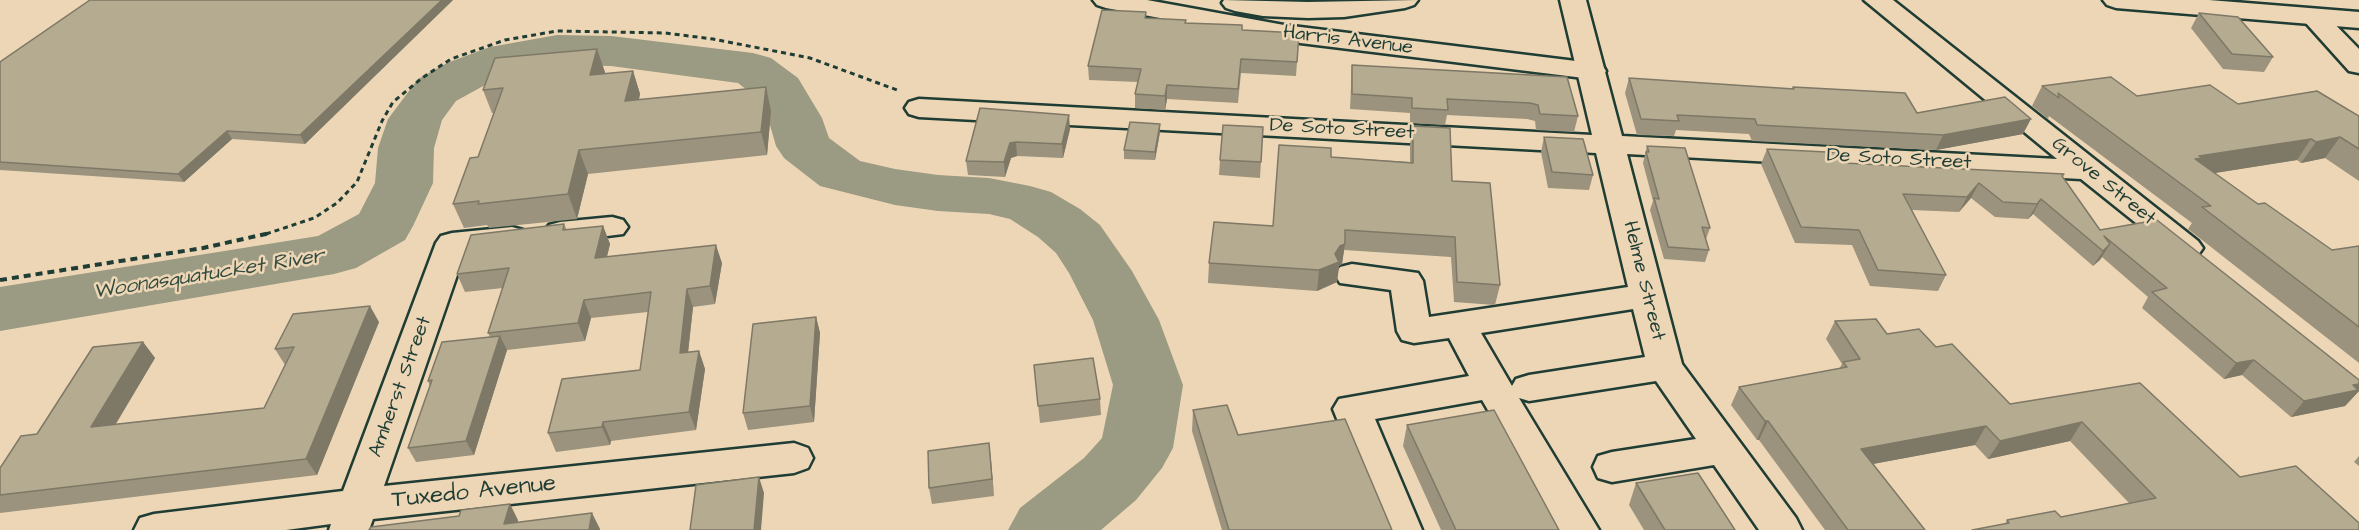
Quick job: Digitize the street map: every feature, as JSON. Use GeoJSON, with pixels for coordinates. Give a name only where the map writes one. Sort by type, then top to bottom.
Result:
{"type":"FeatureCollection","features":[{"type":"Feature","properties":{"kind":"street","name":"Harris Avenue"},"geometry":{"type":"LineString","coordinates":[[1106,0],[1284,33],[1592,71]]}},
{"type":"Feature","properties":{"kind":"street"},"geometry":{"type":"LineString","coordinates":[[1218,0],[1263,8],[1308,10],[1344,9],[1406,0]]}},
{"type":"Feature","properties":{"kind":"street","name":"Helme Street"},"geometry":{"type":"LineString","coordinates":[[1573,0],[1665,368],[1782,530]]}},
{"type":"Feature","properties":{"kind":"street","name":"Grove Street"},"geometry":{"type":"LineString","coordinates":[[1876,0],[2210,267]]}},
{"type":"Feature","properties":{"kind":"street"},"geometry":{"type":"LineString","coordinates":[[2116,0],[2359,20]]}},
{"type":"Feature","properties":{"kind":"street"},"geometry":{"type":"LineString","coordinates":[[2314,17],[2359,65]]}},
{"type":"Feature","properties":{"kind":"street","name":"De Soto Street"},"geometry":{"type":"LineString","coordinates":[[919,108],[2088,170]]}},
{"type":"Feature","properties":{"kind":"street","name":"Amherst Street"},"geometry":{"type":"LineString","coordinates":[[354,517],[452,243],[612,227]]}},
{"type":"Feature","properties":{"kind":"street"},"geometry":{"type":"LineString","coordinates":[[1352,275],[1406,281],[1414,331],[1647,295]]}},
{"type":"Feature","properties":{"kind":"street"},"geometry":{"type":"LineString","coordinates":[[1459,325],[1510,386],[1579,530]]}},
{"type":"Feature","properties":{"kind":"street"},"geometry":{"type":"LineString","coordinates":[[1402,530],[1352,409],[1510,386],[1665,368]]}},
{"type":"Feature","properties":{"kind":"street"},"geometry":{"type":"LineString","coordinates":[[1612,467],[1724,449]]}},
{"type":"Feature","properties":{"kind":"street","name":"Tuxedo Avenue"},"geometry":{"type":"LineString","coordinates":[[154,530],[354,517],[794,458]]}},
{"type":"Feature","properties":{"kind":"path"},"geometry":{"type":"LineString","coordinates":[[0,280],[249,239],[292,227],[314,218],[337,203],[357,182],[382,120],[393,102],[422,78],[452,59],[505,40],[557,31],[608,31],[665,33],[768,48],[810,58],[912,95],[919,108]]}},
{"type":"Feature","properties":{"kind":"building"},"geometry":{"type":"Polygon","coordinates":[[[90,0],[442,0],[300,135],[227,131],[178,174],[0,162],[0,62],[90,0]]]}},
{"type":"Feature","properties":{"kind":"building"},"geometry":{"type":"Polygon","coordinates":[[[1102,10],[1146,12],[1145,18],[1186,20],[1185,23],[1242,25],[1242,30],[1299,33],[1297,62],[1241,59],[1238,89],[1167,85],[1165,96],[1135,94],[1141,69],[1088,66],[1102,10]]]}},
{"type":"Feature","properties":{"kind":"building"},"geometry":{"type":"Polygon","coordinates":[[[2199,13],[2238,17],[2273,57],[2232,54],[2199,13]]]}},
{"type":"Feature","properties":{"kind":"building"},"geometry":{"type":"Polygon","coordinates":[[[597,49],[590,75],[633,71],[625,101],[766,87],[761,132],[579,150],[568,194],[478,204],[479,201],[453,204],[470,158],[478,157],[503,88],[483,90],[495,58],[597,49]]]}},
{"type":"Feature","properties":{"kind":"building"},"geometry":{"type":"Polygon","coordinates":[[[1352,65],[1567,77],[1578,116],[1540,114],[1538,105],[1530,103],[1447,99],[1448,110],[1412,108],[1412,98],[1352,94],[1352,65]]]}},
{"type":"Feature","properties":{"kind":"building"},"geometry":{"type":"Polygon","coordinates":[[[2111,77],[2137,96],[2210,85],[2238,104],[2317,91],[2359,116],[2359,149],[2340,137],[2316,142],[2311,139],[2199,156],[2202,158],[2195,159],[2258,204],[2265,203],[2332,250],[2359,246],[2359,327],[2202,207],[2211,206],[2058,93],[2059,98],[2042,86],[2111,77]]]}},
{"type":"Feature","properties":{"kind":"building"},"geometry":{"type":"Polygon","coordinates":[[[1629,78],[1794,89],[1793,87],[1905,93],[1917,113],[2005,97],[2031,119],[1943,135],[1757,125],[1755,119],[1677,115],[1679,121],[1641,119],[1629,78]]]}},
{"type":"Feature","properties":{"kind":"building"},"geometry":{"type":"Polygon","coordinates":[[[980,108],[1069,115],[1062,144],[1010,143],[1004,162],[966,161],[980,108]]]}},
{"type":"Feature","properties":{"kind":"building"},"geometry":{"type":"Polygon","coordinates":[[[1130,122],[1160,124],[1155,152],[1124,150],[1130,122]]]}},
{"type":"Feature","properties":{"kind":"building"},"geometry":{"type":"Polygon","coordinates":[[[1223,125],[1263,127],[1261,162],[1220,160],[1223,125]]]}},
{"type":"Feature","properties":{"kind":"building"},"geometry":{"type":"Polygon","coordinates":[[[1413,126],[1450,128],[1452,181],[1490,183],[1500,285],[1457,282],[1455,237],[1345,230],[1345,244],[1340,246],[1335,254],[1339,262],[1319,270],[1209,263],[1214,222],[1273,226],[1279,145],[1331,148],[1331,157],[1413,163],[1413,126]]]}},
{"type":"Feature","properties":{"kind":"building"},"geometry":{"type":"Polygon","coordinates":[[[1544,137],[1583,139],[1593,175],[1552,172],[1544,137]]]}},
{"type":"Feature","properties":{"kind":"building"},"geometry":{"type":"Polygon","coordinates":[[[1647,146],[1685,148],[1710,228],[1702,227],[1709,250],[1668,247],[1654,198],[1659,199],[1646,152],[1649,152],[1647,146]]]}},
{"type":"Feature","properties":{"kind":"building"},"geometry":{"type":"Polygon","coordinates":[[[1767,149],[1847,153],[1844,154],[1844,163],[2064,174],[2062,176],[2100,230],[2157,220],[2359,380],[2359,384],[2353,385],[2358,390],[2304,401],[2254,360],[2236,363],[2152,292],[2167,288],[2104,236],[2110,244],[2103,251],[2041,199],[2037,204],[2003,202],[1979,183],[1967,197],[1903,194],[1946,275],[1878,270],[1859,230],[1801,227],[1767,149]]]}},
{"type":"Feature","properties":{"kind":"building"},"geometry":{"type":"Polygon","coordinates":[[[564,224],[563,230],[603,226],[595,258],[716,245],[710,286],[687,289],[680,353],[699,351],[689,412],[603,422],[602,427],[548,433],[562,379],[640,370],[651,292],[584,300],[578,323],[488,333],[509,268],[457,274],[471,235],[564,224]]]}},
{"type":"Feature","properties":{"kind":"building"},"geometry":{"type":"Polygon","coordinates":[[[370,306],[306,459],[0,495],[0,468],[21,436],[37,434],[93,347],[143,342],[91,427],[264,408],[294,347],[275,349],[293,314],[370,306]]]}},
{"type":"Feature","properties":{"kind":"building"},"geometry":{"type":"Polygon","coordinates":[[[816,317],[810,406],[743,413],[753,324],[816,317]]]}},
{"type":"Feature","properties":{"kind":"building"},"geometry":{"type":"Polygon","coordinates":[[[1876,319],[1887,334],[1919,329],[1936,347],[1952,344],[2010,404],[2140,383],[2240,477],[2296,466],[2359,523],[2359,530],[1972,530],[2009,523],[2007,520],[2055,511],[2061,517],[2156,498],[2082,422],[2000,441],[1986,426],[1861,449],[1925,530],[1848,530],[1768,421],[1765,421],[1739,387],[1847,367],[1843,362],[1860,359],[1835,321],[1876,319]]]}},
{"type":"Feature","properties":{"kind":"building"},"geometry":{"type":"Polygon","coordinates":[[[500,336],[466,441],[408,448],[432,380],[428,381],[442,342],[500,336]]]}},
{"type":"Feature","properties":{"kind":"building"},"geometry":{"type":"Polygon","coordinates":[[[1093,358],[1100,399],[1038,406],[1034,365],[1093,358]]]}},
{"type":"Feature","properties":{"kind":"building"},"geometry":{"type":"Polygon","coordinates":[[[1227,405],[1238,435],[1345,419],[1392,530],[1229,530],[1193,410],[1227,405]]]}},
{"type":"Feature","properties":{"kind":"building"},"geometry":{"type":"Polygon","coordinates":[[[1494,410],[1559,530],[1456,530],[1407,425],[1494,410]]]}},
{"type":"Feature","properties":{"kind":"building"},"geometry":{"type":"Polygon","coordinates":[[[989,443],[992,479],[929,488],[928,451],[989,443]]]}},
{"type":"Feature","properties":{"kind":"building"},"geometry":{"type":"Polygon","coordinates":[[[1698,473],[1735,530],[1665,530],[1636,483],[1698,473]]]}},
{"type":"Feature","properties":{"kind":"building"},"geometry":{"type":"Polygon","coordinates":[[[759,477],[754,530],[690,530],[696,485],[759,477]]]}},
{"type":"Feature","properties":{"kind":"building"},"geometry":{"type":"Polygon","coordinates":[[[510,504],[504,524],[592,513],[589,530],[369,530],[371,527],[459,516],[461,510],[510,504]]]}},
{"type":"Feature","properties":{"kind":"waterway","name":"Woonasquatucket River"},"geometry":{"type":"LineString","coordinates":[[0,309],[334,254],[383,226],[404,183],[406,148],[415,119],[437,90],[466,74],[508,58],[557,50],[611,51],[753,69],[779,89],[795,118],[804,146],[840,174],[895,187],[938,193],[989,196],[1030,205],[1059,223],[1078,239],[1100,271],[1126,320],[1148,385],[1136,448],[1110,479],[1047,530]]}}]}
